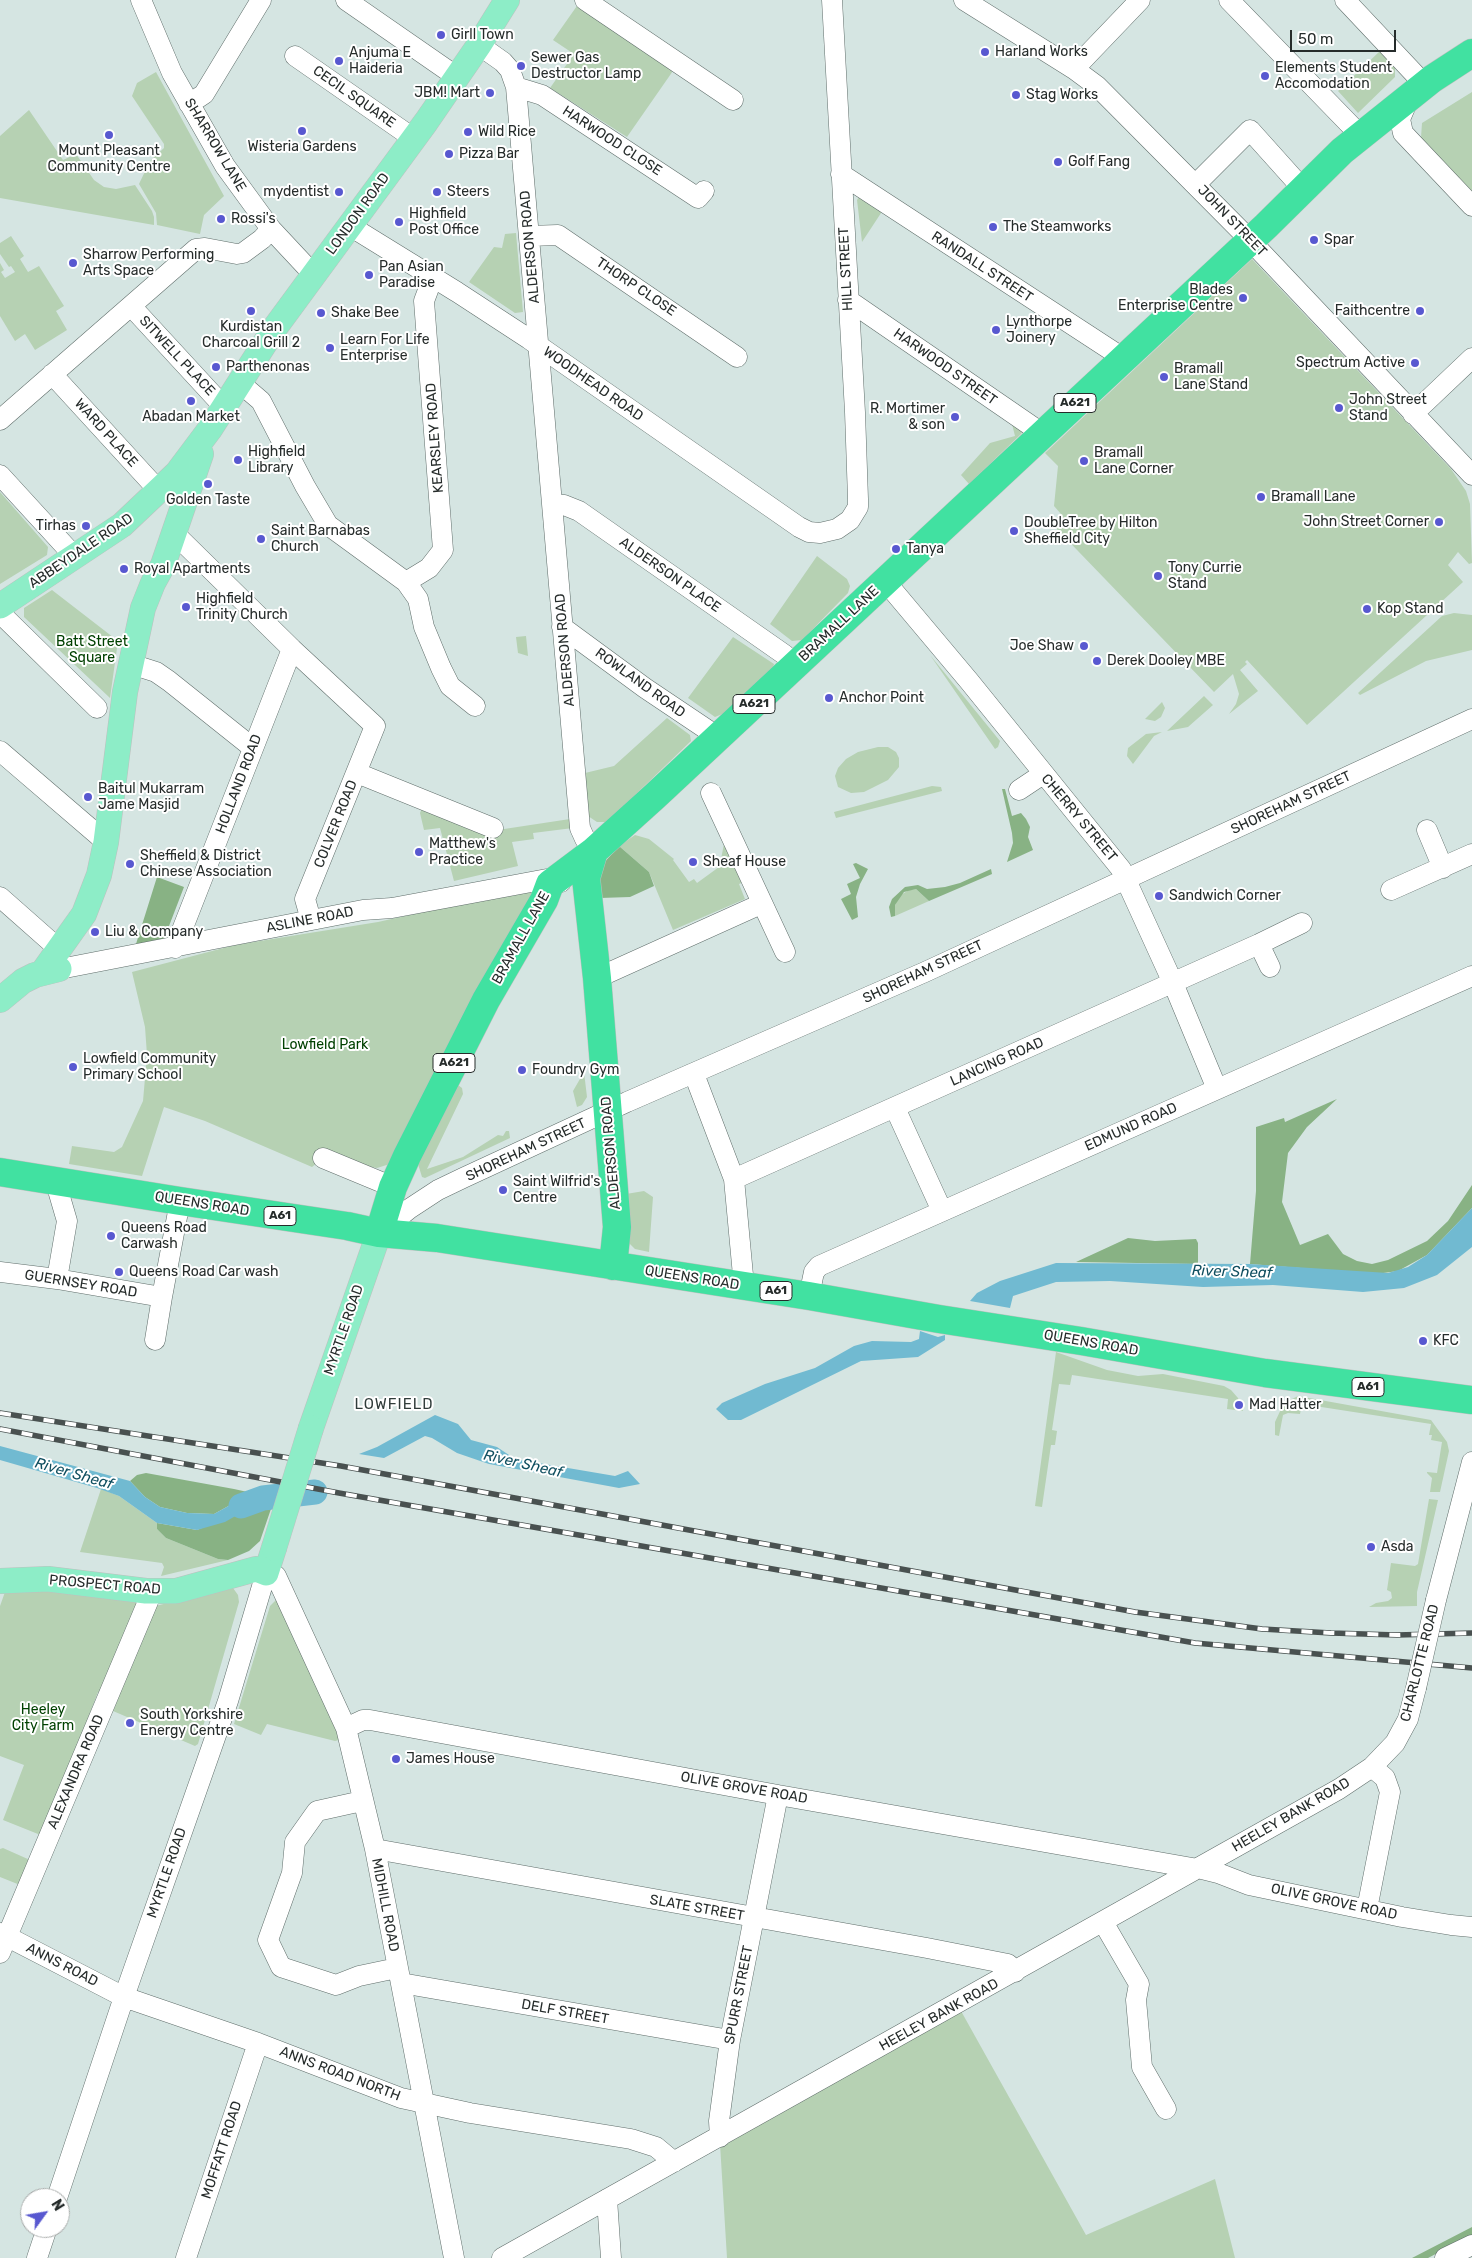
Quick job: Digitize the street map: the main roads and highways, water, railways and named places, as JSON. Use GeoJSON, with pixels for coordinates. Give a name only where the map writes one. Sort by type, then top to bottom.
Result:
{"type":"FeatureCollection","features":[{"type":"Feature","properties":{"kind":"highway","name":"BRAMALL LANE"},"geometry":{"type":"LineString","coordinates":[[1422,87],[1472,34]]}},
{"type":"Feature","properties":{"kind":"highway","name":"BRAMALL LANE"},"geometry":{"type":"LineString","coordinates":[[594,851],[1043,434],[1250,240],[1302,188],[1361,136],[1422,87],[1472,52]]}},
{"type":"Feature","properties":{"kind":"highway","name":"ALDERSON ROAD"},"geometry":{"type":"LineString","coordinates":[[594,851],[586,878],[563,890],[597,978],[617,1227],[613,1266]]}},
{"type":"Feature","properties":{"kind":"highway","name":"BRAMALL LANE"},"geometry":{"type":"LineString","coordinates":[[379,1233],[394,1187],[486,1000],[563,890]]}},
{"type":"Feature","properties":{"kind":"highway","name":"QUEENS ROAD"},"geometry":{"type":"LineString","coordinates":[[0,1172],[347,1226],[379,1233],[437,1238],[809,1296],[939,1320],[980,1325],[1265,1373],[1472,1400]]}},
{"type":"Feature","properties":{"kind":"main road","name":"LONDON ROAD"},"geometry":{"type":"LineString","coordinates":[[0,1000],[23,981],[56,963],[84,914],[99,875],[106,842],[131,664],[143,608],[163,565],[164,538],[160,517],[160,492],[177,473],[210,429],[274,329],[457,77],[507,0]]}},
{"type":"Feature","properties":{"kind":"main road","name":"LONDON ROAD"},"geometry":{"type":"LineString","coordinates":[[164,538],[210,429]]}},
{"type":"Feature","properties":{"kind":"main road","name":"ABBEYDALE ROAD"},"geometry":{"type":"LineString","coordinates":[[0,606],[122,525],[160,492]]}},
{"type":"Feature","properties":{"kind":"main road","name":"MYRTLE ROAD"},"geometry":{"type":"LineString","coordinates":[[266,1573],[311,1428],[379,1233]]}},
{"type":"Feature","properties":{"kind":"main road","name":"PROSPECT ROAD"},"geometry":{"type":"LineString","coordinates":[[0,1581],[48,1579],[152,1592],[191,1588],[256,1569],[266,1573]]}},
{"type":"Feature","properties":{"kind":"water"},"geometry":{"type":"Polygon","coordinates":[[[1472,1208],[1472,1247],[1437,1275],[1404,1288],[1363,1292],[1273,1285],[1203,1287],[1110,1281],[1056,1282],[1013,1296],[1010,1308],[970,1301],[977,1293],[1000,1281],[1056,1263],[1249,1264],[1388,1273],[1408,1267],[1427,1255],[1472,1208]]]}},
{"type":"Feature","properties":{"kind":"water"},"geometry":{"type":"Polygon","coordinates":[[[920,1331],[938,1337],[945,1335],[945,1340],[918,1357],[861,1361],[741,1420],[728,1420],[716,1409],[722,1403],[765,1384],[815,1368],[854,1346],[872,1341],[911,1342],[919,1339],[920,1331]]]}},
{"type":"Feature","properties":{"kind":"water"},"geometry":{"type":"Polygon","coordinates":[[[435,1415],[458,1424],[471,1440],[497,1447],[515,1459],[615,1476],[628,1471],[640,1484],[619,1488],[489,1464],[457,1453],[432,1438],[425,1436],[384,1458],[359,1454],[377,1447],[435,1415]]]}},
{"type":"Feature","properties":{"kind":"water"},"geometry":{"type":"Polygon","coordinates":[[[0,1446],[130,1481],[145,1497],[160,1507],[187,1513],[214,1514],[252,1493],[276,1491],[273,1503],[253,1506],[225,1522],[197,1530],[157,1523],[119,1496],[0,1460],[0,1446]]]}},
{"type":"Feature","properties":{"kind":"waterway","name":"River Sheaf"},"geometry":{"type":"LineString","coordinates":[[241,1506],[263,1498],[315,1492]]}},
{"type":"Feature","properties":{"kind":"railway"},"geometry":{"type":"LineString","coordinates":[[0,1413],[341,1466],[1135,1612],[1262,1629],[1397,1635],[1472,1633]]}},
{"type":"Feature","properties":{"kind":"railway"},"geometry":{"type":"LineString","coordinates":[[0,1429],[339,1493],[1195,1643],[1472,1668]]}},
{"type":"Feature","properties":{"kind":"place","name":"Girll Town"},"geometry":{"type":"Point","coordinates":[441,35]}},
{"type":"Feature","properties":{"kind":"place","name":"Harland Works"},"geometry":{"type":"Point","coordinates":[985,52]}},
{"type":"Feature","properties":{"kind":"place","name":"Anjuma E Haideria"},"geometry":{"type":"Point","coordinates":[339,61]}},
{"type":"Feature","properties":{"kind":"place","name":"Sewer Gas Destructor Lamp"},"geometry":{"type":"Point","coordinates":[521,66]}},
{"type":"Feature","properties":{"kind":"place","name":"Elements Student Accomodation"},"geometry":{"type":"Point","coordinates":[1265,76]}},
{"type":"Feature","properties":{"kind":"place","name":"JBM! Mart"},"geometry":{"type":"Point","coordinates":[490,93]}},
{"type":"Feature","properties":{"kind":"place","name":"Stag Works"},"geometry":{"type":"Point","coordinates":[1016,95]}},
{"type":"Feature","properties":{"kind":"place","name":"Wisteria Gardens"},"geometry":{"type":"Point","coordinates":[302,131]}},
{"type":"Feature","properties":{"kind":"place","name":"Wild Rice"},"geometry":{"type":"Point","coordinates":[468,132]}},
{"type":"Feature","properties":{"kind":"place","name":"Mount Pleasant Community Centre"},"geometry":{"type":"Point","coordinates":[109,135]}},
{"type":"Feature","properties":{"kind":"place","name":"Pizza Bar"},"geometry":{"type":"Point","coordinates":[449,154]}},
{"type":"Feature","properties":{"kind":"place","name":"Golf Fang"},"geometry":{"type":"Point","coordinates":[1058,162]}},
{"type":"Feature","properties":{"kind":"place","name":"mydentist"},"geometry":{"type":"Point","coordinates":[339,192]}},
{"type":"Feature","properties":{"kind":"place","name":"Steers"},"geometry":{"type":"Point","coordinates":[437,192]}},
{"type":"Feature","properties":{"kind":"place","name":"Rossi's"},"geometry":{"type":"Point","coordinates":[221,219]}},
{"type":"Feature","properties":{"kind":"place","name":"Highfield Post Office"},"geometry":{"type":"Point","coordinates":[399,222]}},
{"type":"Feature","properties":{"kind":"place","name":"The Steamworks"},"geometry":{"type":"Point","coordinates":[993,227]}},
{"type":"Feature","properties":{"kind":"place","name":"Spar"},"geometry":{"type":"Point","coordinates":[1314,240]}},
{"type":"Feature","properties":{"kind":"place","name":"Sharrow Performing Arts Space"},"geometry":{"type":"Point","coordinates":[73,263]}},
{"type":"Feature","properties":{"kind":"place","name":"Pan Asian Paradise"},"geometry":{"type":"Point","coordinates":[369,275]}},
{"type":"Feature","properties":{"kind":"place","name":"Blades Enterprise Centre"},"geometry":{"type":"Point","coordinates":[1243,298]}},
{"type":"Feature","properties":{"kind":"place","name":"Kurdistan Charcoal Grill 2"},"geometry":{"type":"Point","coordinates":[251,311]}},
{"type":"Feature","properties":{"kind":"place","name":"Faithcentre"},"geometry":{"type":"Point","coordinates":[1420,311]}},
{"type":"Feature","properties":{"kind":"place","name":"Shake Bee"},"geometry":{"type":"Point","coordinates":[321,313]}},
{"type":"Feature","properties":{"kind":"place","name":"Lynthorpe Joinery"},"geometry":{"type":"Point","coordinates":[996,330]}},
{"type":"Feature","properties":{"kind":"place","name":"Learn For Life Enterprise"},"geometry":{"type":"Point","coordinates":[330,348]}},
{"type":"Feature","properties":{"kind":"place","name":"Spectrum Active"},"geometry":{"type":"Point","coordinates":[1415,363]}},
{"type":"Feature","properties":{"kind":"place","name":"Parthenonas"},"geometry":{"type":"Point","coordinates":[216,367]}},
{"type":"Feature","properties":{"kind":"place","name":"Bramall Lane Stand"},"geometry":{"type":"Point","coordinates":[1164,377]}},
{"type":"Feature","properties":{"kind":"place","name":"Abadan Market"},"geometry":{"type":"Point","coordinates":[191,401]}},
{"type":"Feature","properties":{"kind":"place","name":"John Street Stand"},"geometry":{"type":"Point","coordinates":[1339,408]}},
{"type":"Feature","properties":{"kind":"place","name":"R. Mortimer & son"},"geometry":{"type":"Point","coordinates":[955,417]}},
{"type":"Feature","properties":{"kind":"place","name":"Highfield Library"},"geometry":{"type":"Point","coordinates":[238,460]}},
{"type":"Feature","properties":{"kind":"place","name":"Bramall Lane Corner"},"geometry":{"type":"Point","coordinates":[1084,461]}},
{"type":"Feature","properties":{"kind":"place","name":"Golden Taste"},"geometry":{"type":"Point","coordinates":[208,484]}},
{"type":"Feature","properties":{"kind":"place","name":"Bramall Lane"},"geometry":{"type":"Point","coordinates":[1261,497]}},
{"type":"Feature","properties":{"kind":"place","name":"John Street Corner"},"geometry":{"type":"Point","coordinates":[1439,522]}},
{"type":"Feature","properties":{"kind":"place","name":"Tirhas"},"geometry":{"type":"Point","coordinates":[86,526]}},
{"type":"Feature","properties":{"kind":"place","name":"DoubleTree by Hilton Sheffield City"},"geometry":{"type":"Point","coordinates":[1014,531]}},
{"type":"Feature","properties":{"kind":"place","name":"Saint Barnabas Church"},"geometry":{"type":"Point","coordinates":[261,539]}},
{"type":"Feature","properties":{"kind":"place","name":"Tanya"},"geometry":{"type":"Point","coordinates":[896,549]}},
{"type":"Feature","properties":{"kind":"place","name":"Royal Apartments"},"geometry":{"type":"Point","coordinates":[124,569]}},
{"type":"Feature","properties":{"kind":"place","name":"Tony Currie Stand"},"geometry":{"type":"Point","coordinates":[1158,576]}},
{"type":"Feature","properties":{"kind":"place","name":"Highfield Trinity Church"},"geometry":{"type":"Point","coordinates":[186,607]}},
{"type":"Feature","properties":{"kind":"place","name":"Kop Stand"},"geometry":{"type":"Point","coordinates":[1367,609]}},
{"type":"Feature","properties":{"kind":"place","name":"Joe Shaw"},"geometry":{"type":"Point","coordinates":[1084,646]}},
{"type":"Feature","properties":{"kind":"place","name":"Derek Dooley MBE"},"geometry":{"type":"Point","coordinates":[1097,661]}},
{"type":"Feature","properties":{"kind":"place","name":"Anchor Point"},"geometry":{"type":"Point","coordinates":[829,698]}},
{"type":"Feature","properties":{"kind":"place","name":"Baitul Mukarram Jame Masjid"},"geometry":{"type":"Point","coordinates":[88,797]}},
{"type":"Feature","properties":{"kind":"place","name":"Matthew's Practice"},"geometry":{"type":"Point","coordinates":[419,852]}},
{"type":"Feature","properties":{"kind":"place","name":"Sheaf House"},"geometry":{"type":"Point","coordinates":[693,862]}},
{"type":"Feature","properties":{"kind":"place","name":"Sheffield & District Chinese Association"},"geometry":{"type":"Point","coordinates":[130,864]}},
{"type":"Feature","properties":{"kind":"place","name":"Sandwich Corner"},"geometry":{"type":"Point","coordinates":[1159,896]}},
{"type":"Feature","properties":{"kind":"place","name":"Liu & Company"},"geometry":{"type":"Point","coordinates":[95,932]}},
{"type":"Feature","properties":{"kind":"place","name":"Lowfield Community Primary School"},"geometry":{"type":"Point","coordinates":[73,1067]}},
{"type":"Feature","properties":{"kind":"place","name":"Foundry Gym"},"geometry":{"type":"Point","coordinates":[522,1070]}},
{"type":"Feature","properties":{"kind":"place","name":"Saint Wilfrid's Centre"},"geometry":{"type":"Point","coordinates":[503,1190]}},
{"type":"Feature","properties":{"kind":"place","name":"Queens Road Carwash"},"geometry":{"type":"Point","coordinates":[111,1236]}},
{"type":"Feature","properties":{"kind":"place","name":"Queens Road Car wash"},"geometry":{"type":"Point","coordinates":[119,1272]}},
{"type":"Feature","properties":{"kind":"place","name":"KFC"},"geometry":{"type":"Point","coordinates":[1423,1341]}},
{"type":"Feature","properties":{"kind":"place","name":"Mad Hatter"},"geometry":{"type":"Point","coordinates":[1239,1405]}},
{"type":"Feature","properties":{"kind":"place","name":"Asda"},"geometry":{"type":"Point","coordinates":[1371,1547]}},
{"type":"Feature","properties":{"kind":"place","name":"South Yorkshire Energy Centre"},"geometry":{"type":"Point","coordinates":[130,1723]}},
{"type":"Feature","properties":{"kind":"place","name":"James House"},"geometry":{"type":"Point","coordinates":[396,1759]}},
{"type":"Feature","properties":{"kind":"district","name":"LOWFIELD"},"geometry":{"type":"Point","coordinates":[394,1405]}},
{"type":"Feature","properties":{"kind":"park label","name":"Batt Street Square"},"geometry":{"type":"Point","coordinates":[92,650]}},
{"type":"Feature","properties":{"kind":"park label","name":"Lowfield Park"},"geometry":{"type":"Point","coordinates":[325,1045]}},
{"type":"Feature","properties":{"kind":"park label","name":"Heeley City Farm"},"geometry":{"type":"Point","coordinates":[43,1718]}}]}
